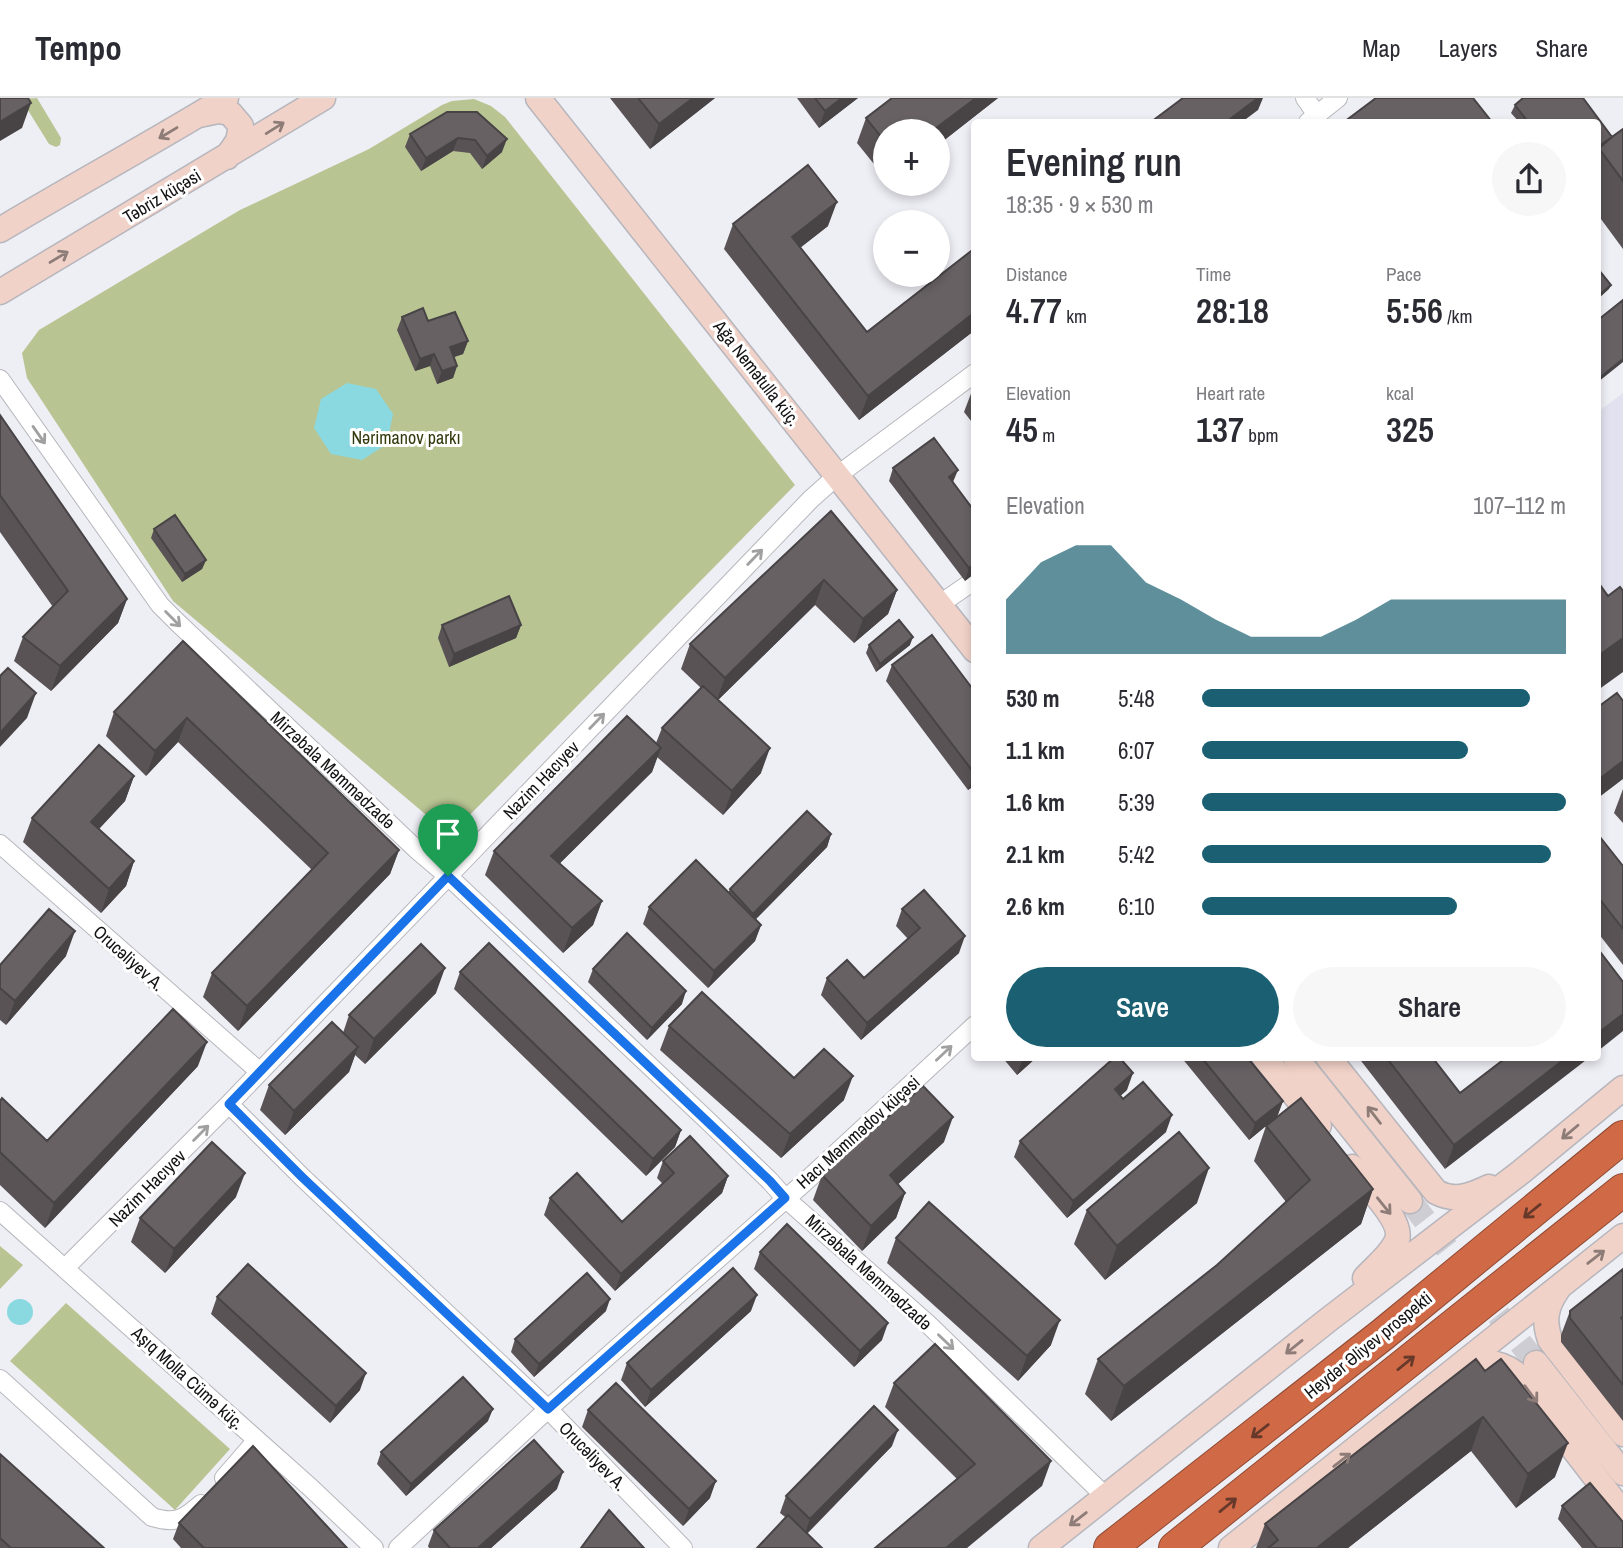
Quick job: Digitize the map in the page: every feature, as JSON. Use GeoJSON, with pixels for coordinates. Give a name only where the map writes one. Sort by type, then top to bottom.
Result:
{"type":"FeatureCollection","features":[{"type":"Feature","properties":{"kind":"highway","name":"Heydər Əliyev prospekti"},"geometry":{"type":"LineString","coordinates":[[1110,1548],[1382,1335],[1623,1137]]}},
{"type":"Feature","properties":{"kind":"highway"},"geometry":{"type":"LineString","coordinates":[[1175,1548],[1623,1190]]}},
{"type":"Feature","properties":{"kind":"street"},"geometry":{"type":"LineString","coordinates":[[0,230],[226,98]]}},
{"type":"Feature","properties":{"kind":"street","name":"Təbriz küçəsi"},"geometry":{"type":"LineString","coordinates":[[0,292],[323,98]]}},
{"type":"Feature","properties":{"kind":"street","name":"Ağa Nemətulla küç."},"geometry":{"type":"LineString","coordinates":[[538,98],[971,645]]}},
{"type":"Feature","properties":{"kind":"street"},"geometry":{"type":"LineString","coordinates":[[1305,98],[1312,119],[1338,98]]}},
{"type":"Feature","properties":{"kind":"street"},"geometry":{"type":"LineString","coordinates":[[198,115],[218,111],[230,113],[241,126],[238,142],[227,157]]}},
{"type":"Feature","properties":{"kind":"street","name":"Nazim Hacıyev"},"geometry":{"type":"LineString","coordinates":[[66,1267],[229,1104],[811,499],[838,475],[971,376]]}},
{"type":"Feature","properties":{"kind":"street","name":"Mirzəbala Məmmədzadə"},"geometry":{"type":"LineString","coordinates":[[0,379],[160,605],[716,1129],[785,1198],[928,1324],[1106,1497]]}},
{"type":"Feature","properties":{"kind":"street"},"geometry":{"type":"LineString","coordinates":[[940,604],[971,583]]}},
{"type":"Feature","properties":{"kind":"street","name":"Orucəliyev A."},"geometry":{"type":"LineString","coordinates":[[0,844],[260,1072]]}},
{"type":"Feature","properties":{"kind":"street","name":"Hacı Məmmədov küçəsi"},"geometry":{"type":"LineString","coordinates":[[398,1548],[548,1409],[971,1029]]}},
{"type":"Feature","properties":{"kind":"street"},"geometry":{"type":"LineString","coordinates":[[1267,1061],[1393,1218],[1398,1228],[1398,1238],[1393,1247],[1328,1320]]}},
{"type":"Feature","properties":{"kind":"street"},"geometry":{"type":"LineString","coordinates":[[1298,1061],[1410,1201]]}},
{"type":"Feature","properties":{"kind":"street"},"geometry":{"type":"LineString","coordinates":[[1331,1061],[1436,1192],[1449,1198],[1461,1198],[1521,1172]]}},
{"type":"Feature","properties":{"kind":"street"},"geometry":{"type":"LineString","coordinates":[[1041,1548],[1328,1320],[1521,1172],[1623,1088]]}},
{"type":"Feature","properties":{"kind":"street","name":"Orucəliyev A."},"geometry":{"type":"LineString","coordinates":[[229,1104],[302,1177],[548,1409],[683,1548]]}},
{"type":"Feature","properties":{"kind":"street","name":"Aşıq Molla Cümə küç."},"geometry":{"type":"LineString","coordinates":[[0,1211],[66,1267],[374,1548]]}},
{"type":"Feature","properties":{"kind":"street"},"geometry":{"type":"LineString","coordinates":[[1231,1548],[1623,1236]]}},
{"type":"Feature","properties":{"kind":"street"},"geometry":{"type":"LineString","coordinates":[[1559,1286],[1547,1308],[1545,1322],[1550,1340],[1623,1434]]}},
{"type":"Feature","properties":{"kind":"street"},"geometry":{"type":"LineString","coordinates":[[1453,1372],[1478,1363],[1491,1362],[1504,1364],[1515,1373],[1623,1513]]}},
{"type":"Feature","properties":{"kind":"street"},"geometry":{"type":"LineString","coordinates":[[1536,1363],[1623,1473]]}},
{"type":"Feature","properties":{"kind":"street"},"geometry":{"type":"LineString","coordinates":[[0,1379],[152,1517],[168,1522],[183,1519],[199,1506],[256,1441]]}},
{"type":"Feature","properties":{"kind":"shaded area"},"geometry":{"type":"Polygon","coordinates":[[[1623,393],[1623,636],[1601,605],[1601,410],[1623,393]]]}},
{"type":"Feature","properties":{"kind":"green space"},"geometry":{"type":"Polygon","coordinates":[[[37,98],[61,138],[60,145],[56,147],[49,144],[21,99],[37,98]]]}},
{"type":"Feature","properties":{"kind":"green space","name":"Nərimanov parkı"},"geometry":{"type":"Polygon","coordinates":[[[474,99],[491,106],[505,117],[795,485],[450,835],[173,601],[27,378],[22,353],[39,330],[240,210],[369,149],[442,105],[474,99]]]}},
{"type":"Feature","properties":{"kind":"green space"},"geometry":{"type":"Polygon","coordinates":[[[0,1246],[23,1265],[0,1289],[0,1246]]]}},
{"type":"Feature","properties":{"kind":"green space"},"geometry":{"type":"Polygon","coordinates":[[[66,1303],[230,1449],[175,1510],[10,1361],[66,1303]]]}},
{"type":"Feature","properties":{"kind":"water"},"geometry":{"type":"Polygon","coordinates":[[[347,383],[376,389],[393,414],[387,444],[362,460],[331,454],[314,428],[321,399],[347,383]]]}},
{"type":"Feature","properties":{"kind":"water"},"geometry":{"type":"Polygon","coordinates":[[[20,1299],[29,1303],[33,1312],[29,1321],[20,1325],[11,1321],[7,1312],[11,1303],[20,1299]]]}},
{"type":"Feature","properties":{"kind":"building"},"geometry":{"type":"Polygon","coordinates":[[[0,98],[28,98],[31,103],[0,122],[0,98]]]}},
{"type":"Feature","properties":{"kind":"building"},"geometry":{"type":"Polygon","coordinates":[[[638,98],[693,98],[659,124],[638,98]]]}},
{"type":"Feature","properties":{"kind":"building"},"geometry":{"type":"Polygon","coordinates":[[[815,98],[842,98],[825,111],[815,98]]]}},
{"type":"Feature","properties":{"kind":"building"},"geometry":{"type":"Polygon","coordinates":[[[892,98],[976,98],[948,119],[873,119],[873,127],[866,118],[892,98]]]}},
{"type":"Feature","properties":{"kind":"building"},"geometry":{"type":"Polygon","coordinates":[[[1183,98],[1258,98],[1230,119],[1155,119],[1183,98]]]}},
{"type":"Feature","properties":{"kind":"building"},"geometry":{"type":"Polygon","coordinates":[[[1376,98],[1473,98],[1490,119],[1348,119],[1376,98]]]}},
{"type":"Feature","properties":{"kind":"building"},"geometry":{"type":"Polygon","coordinates":[[[1523,98],[1583,98],[1599,119],[1526,119],[1515,105],[1523,98]]]}},
{"type":"Feature","properties":{"kind":"building"},"geometry":{"type":"Polygon","coordinates":[[[447,112],[477,112],[507,139],[487,156],[475,140],[458,138],[426,158],[410,134],[447,112]]]}},
{"type":"Feature","properties":{"kind":"building"},"geometry":{"type":"Polygon","coordinates":[[[1601,122],[1612,137],[1601,146],[1601,122]]]}},
{"type":"Feature","properties":{"kind":"building"},"geometry":{"type":"Polygon","coordinates":[[[1623,129],[1623,181],[1601,151],[1601,145],[1623,129]]]}},
{"type":"Feature","properties":{"kind":"building"},"geometry":{"type":"Polygon","coordinates":[[[808,165],[837,202],[792,237],[867,332],[925,287],[950,287],[950,267],[971,251],[971,315],[868,396],[733,224],[808,165]]]}},
{"type":"Feature","properties":{"kind":"building"},"geometry":{"type":"Polygon","coordinates":[[[1601,273],[1611,285],[1601,293],[1601,273]]]}},
{"type":"Feature","properties":{"kind":"building"},"geometry":{"type":"Polygon","coordinates":[[[1623,300],[1623,359],[1601,377],[1601,318],[1623,300]]]}},
{"type":"Feature","properties":{"kind":"building"},"geometry":{"type":"Polygon","coordinates":[[[423,308],[428,321],[455,312],[468,341],[450,347],[457,366],[442,371],[434,354],[420,359],[402,317],[423,308]]]}},
{"type":"Feature","properties":{"kind":"building"},"geometry":{"type":"Polygon","coordinates":[[[0,415],[127,599],[60,666],[23,637],[68,591],[0,495],[0,415]]]}},
{"type":"Feature","properties":{"kind":"building"},"geometry":{"type":"Polygon","coordinates":[[[934,438],[958,470],[949,477],[971,507],[971,567],[969,568],[893,468],[934,438]]]}},
{"type":"Feature","properties":{"kind":"building"},"geometry":{"type":"Polygon","coordinates":[[[831,511],[897,590],[863,619],[824,580],[725,678],[690,644],[831,511]]]}},
{"type":"Feature","properties":{"kind":"building"},"geometry":{"type":"Polygon","coordinates":[[[175,515],[206,560],[185,574],[154,529],[175,515]]]}},
{"type":"Feature","properties":{"kind":"building"},"geometry":{"type":"Polygon","coordinates":[[[1601,586],[1608,596],[1620,587],[1623,591],[1623,638],[1601,654],[1601,586]]]}},
{"type":"Feature","properties":{"kind":"building"},"geometry":{"type":"Polygon","coordinates":[[[509,596],[521,625],[454,654],[442,625],[509,596]]]}},
{"type":"Feature","properties":{"kind":"building"},"geometry":{"type":"Polygon","coordinates":[[[899,620],[913,637],[880,664],[869,645],[899,620]]]}},
{"type":"Feature","properties":{"kind":"building"},"geometry":{"type":"Polygon","coordinates":[[[932,635],[971,687],[971,769],[892,665],[932,635]]]}},
{"type":"Feature","properties":{"kind":"building"},"geometry":{"type":"Polygon","coordinates":[[[183,641],[399,850],[247,1006],[212,973],[328,853],[187,718],[155,751],[114,712],[183,641]]]}},
{"type":"Feature","properties":{"kind":"building"},"geometry":{"type":"Polygon","coordinates":[[[8,668],[36,693],[0,733],[0,676],[8,668]]]}},
{"type":"Feature","properties":{"kind":"building"},"geometry":{"type":"Polygon","coordinates":[[[703,686],[770,748],[732,791],[662,728],[703,686]]]}},
{"type":"Feature","properties":{"kind":"building"},"geometry":{"type":"Polygon","coordinates":[[[1617,693],[1623,701],[1623,761],[1601,778],[1601,705],[1617,693]]]}},
{"type":"Feature","properties":{"kind":"building"},"geometry":{"type":"Polygon","coordinates":[[[627,716],[661,748],[551,856],[602,901],[572,928],[494,851],[627,716]]]}},
{"type":"Feature","properties":{"kind":"building"},"geometry":{"type":"Polygon","coordinates":[[[99,745],[134,776],[91,822],[134,861],[109,889],[32,818],[99,745]]]}},
{"type":"Feature","properties":{"kind":"building"},"geometry":{"type":"Polygon","coordinates":[[[807,811],[831,834],[753,914],[730,889],[807,811]]]}},
{"type":"Feature","properties":{"kind":"building"},"geometry":{"type":"Polygon","coordinates":[[[1601,838],[1623,866],[1623,929],[1601,901],[1601,838]]]}},
{"type":"Feature","properties":{"kind":"building"},"geometry":{"type":"Polygon","coordinates":[[[696,860],[761,925],[714,971],[649,907],[696,860]]]}},
{"type":"Feature","properties":{"kind":"building"},"geometry":{"type":"Polygon","coordinates":[[[924,890],[965,936],[867,1023],[827,978],[847,960],[864,978],[920,928],[902,909],[924,890]]]}},
{"type":"Feature","properties":{"kind":"building"},"geometry":{"type":"Polygon","coordinates":[[[49,909],[75,931],[15,1001],[0,988],[0,965],[49,909]]]}},
{"type":"Feature","properties":{"kind":"building"},"geometry":{"type":"Polygon","coordinates":[[[627,933],[686,991],[652,1028],[593,969],[627,933]]]}},
{"type":"Feature","properties":{"kind":"building"},"geometry":{"type":"Polygon","coordinates":[[[489,943],[681,1130],[653,1159],[460,972],[489,943]]]}},
{"type":"Feature","properties":{"kind":"building"},"geometry":{"type":"Polygon","coordinates":[[[421,944],[445,968],[374,1039],[349,1015],[421,944]]]}},
{"type":"Feature","properties":{"kind":"building"},"geometry":{"type":"Polygon","coordinates":[[[1601,953],[1623,982],[1623,1014],[1601,1031],[1601,953]]]}},
{"type":"Feature","properties":{"kind":"building"},"geometry":{"type":"Polygon","coordinates":[[[702,992],[794,1078],[824,1049],[853,1076],[790,1134],[669,1026],[702,992]]]}},
{"type":"Feature","properties":{"kind":"building"},"geometry":{"type":"Polygon","coordinates":[[[173,1009],[207,1042],[54,1203],[0,1152],[0,1101],[2,1098],[47,1141],[173,1009]]]}},
{"type":"Feature","properties":{"kind":"building"},"geometry":{"type":"Polygon","coordinates":[[[332,1022],[358,1047],[294,1111],[269,1085],[332,1022]]]}},
{"type":"Feature","properties":{"kind":"building"},"geometry":{"type":"Polygon","coordinates":[[[1110,1061],[1122,1061],[1133,1073],[1115,1089],[1123,1099],[1143,1082],[1172,1115],[1073,1201],[1020,1141],[1110,1061]]]}},
{"type":"Feature","properties":{"kind":"building"},"geometry":{"type":"Polygon","coordinates":[[[1204,1061],[1250,1061],[1283,1101],[1255,1123],[1204,1061]]]}},
{"type":"Feature","properties":{"kind":"building"},"geometry":{"type":"Polygon","coordinates":[[[1389,1061],[1435,1061],[1460,1093],[1502,1061],[1562,1061],[1454,1145],[1389,1061]]]}},
{"type":"Feature","properties":{"kind":"building"},"geometry":{"type":"Polygon","coordinates":[[[923,1086],[953,1117],[890,1175],[905,1193],[871,1226],[822,1175],[923,1086]]]}},
{"type":"Feature","properties":{"kind":"building"},"geometry":{"type":"Polygon","coordinates":[[[1301,1098],[1373,1189],[1124,1386],[1098,1359],[1217,1265],[1310,1180],[1266,1126],[1301,1098]]]}},
{"type":"Feature","properties":{"kind":"building"},"geometry":{"type":"Polygon","coordinates":[[[1179,1132],[1209,1168],[1117,1246],[1087,1210],[1179,1132]]]}},
{"type":"Feature","properties":{"kind":"building"},"geometry":{"type":"Polygon","coordinates":[[[690,1136],[728,1176],[621,1274],[550,1198],[577,1173],[622,1222],[674,1173],[663,1161],[690,1136]]]}},
{"type":"Feature","properties":{"kind":"building"},"geometry":{"type":"Polygon","coordinates":[[[212,1142],[245,1173],[174,1249],[140,1218],[212,1142]]]}},
{"type":"Feature","properties":{"kind":"building"},"geometry":{"type":"Polygon","coordinates":[[[929,1202],[1060,1320],[1027,1356],[896,1238],[929,1202]]]}},
{"type":"Feature","properties":{"kind":"building"},"geometry":{"type":"Polygon","coordinates":[[[787,1224],[888,1323],[860,1351],[760,1252],[787,1224]]]}},
{"type":"Feature","properties":{"kind":"building"},"geometry":{"type":"Polygon","coordinates":[[[248,1264],[366,1373],[336,1406],[217,1297],[248,1264]]]}},
{"type":"Feature","properties":{"kind":"building"},"geometry":{"type":"Polygon","coordinates":[[[733,1268],[757,1295],[651,1390],[627,1363],[733,1268]]]}},
{"type":"Feature","properties":{"kind":"building"},"geometry":{"type":"Polygon","coordinates":[[[1623,1269],[1623,1385],[1570,1318],[1570,1311],[1623,1269]]]}},
{"type":"Feature","properties":{"kind":"building"},"geometry":{"type":"Polygon","coordinates":[[[587,1273],[610,1299],[539,1364],[515,1339],[587,1273]]]}},
{"type":"Feature","properties":{"kind":"building"},"geometry":{"type":"Polygon","coordinates":[[[935,1344],[1051,1461],[946,1548],[875,1548],[975,1464],[894,1383],[935,1344]]]}},
{"type":"Feature","properties":{"kind":"building"},"geometry":{"type":"Polygon","coordinates":[[[1476,1359],[1485,1371],[1501,1359],[1568,1443],[1528,1474],[1483,1417],[1319,1548],[1268,1548],[1278,1540],[1265,1524],[1476,1359]]]}},
{"type":"Feature","properties":{"kind":"building"},"geometry":{"type":"Polygon","coordinates":[[[463,1377],[493,1409],[411,1484],[381,1452],[463,1377]]]}},
{"type":"Feature","properties":{"kind":"building"},"geometry":{"type":"Polygon","coordinates":[[[616,1383],[716,1481],[689,1509],[588,1410],[616,1383]]]}},
{"type":"Feature","properties":{"kind":"building"},"geometry":{"type":"Polygon","coordinates":[[[874,1406],[898,1430],[810,1519],[786,1496],[874,1406]]]}},
{"type":"Feature","properties":{"kind":"building"},"geometry":{"type":"Polygon","coordinates":[[[534,1440],[563,1472],[478,1548],[450,1548],[434,1530],[534,1440]]]}},
{"type":"Feature","properties":{"kind":"building"},"geometry":{"type":"Polygon","coordinates":[[[253,1446],[347,1548],[204,1548],[179,1523],[253,1446]]]}},
{"type":"Feature","properties":{"kind":"building"},"geometry":{"type":"Polygon","coordinates":[[[0,1454],[104,1548],[11,1548],[0,1538],[0,1454]]]}},
{"type":"Feature","properties":{"kind":"building"},"geometry":{"type":"Polygon","coordinates":[[[1590,1483],[1623,1522],[1623,1548],[1597,1548],[1562,1506],[1590,1483]]]}},
{"type":"Feature","properties":{"kind":"building"},"geometry":{"type":"Polygon","coordinates":[[[609,1510],[644,1548],[581,1548],[609,1510]]]}},
{"type":"Feature","properties":{"kind":"building"},"geometry":{"type":"Polygon","coordinates":[[[788,1515],[822,1548],[757,1548],[788,1515]]]}},
{"type":"Feature","properties":{"kind":"tunnel"},"geometry":{"type":"LineString","coordinates":[[1410,1201],[1536,1363]]}},
{"type":"Feature","properties":{"kind":"route"},"geometry":{"type":"LineString","coordinates":[[448,876],[785,1198],[548,1409],[302,1177],[229,1104],[448,876]]}}]}
